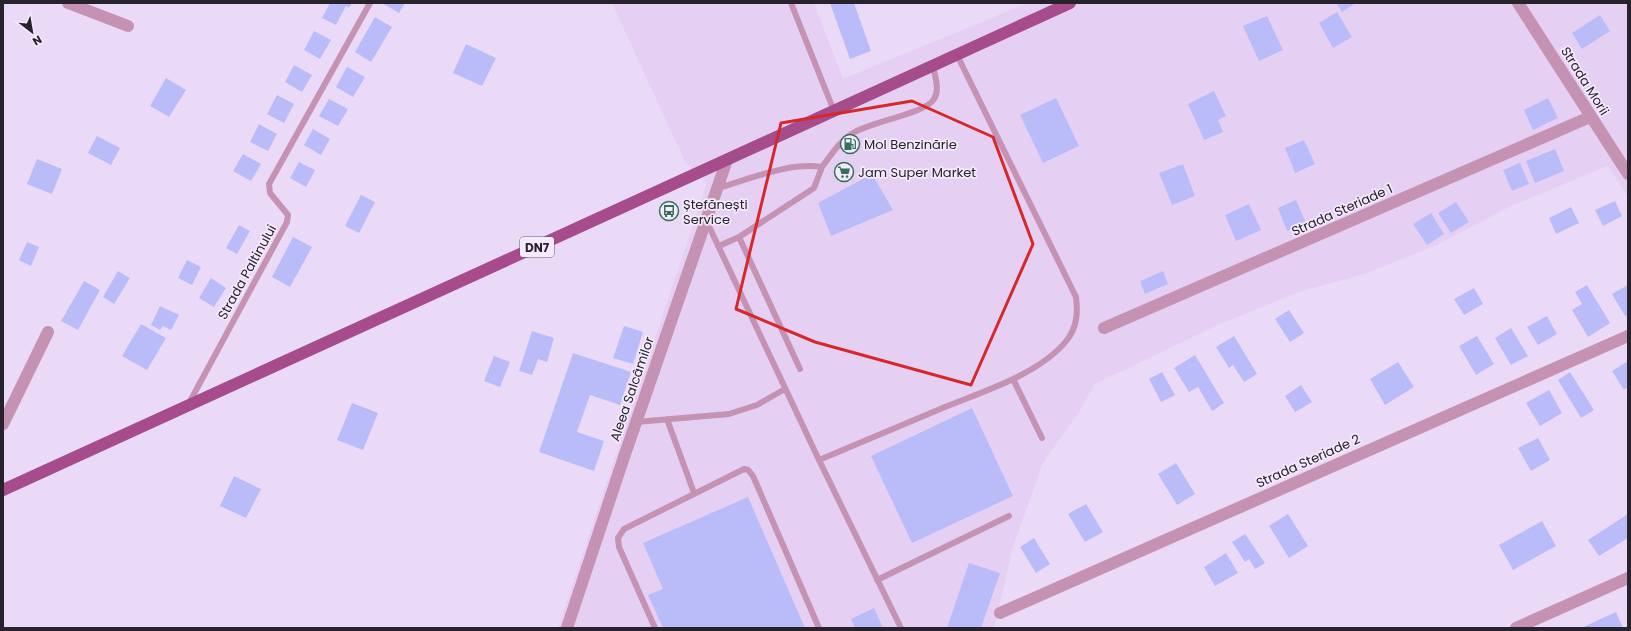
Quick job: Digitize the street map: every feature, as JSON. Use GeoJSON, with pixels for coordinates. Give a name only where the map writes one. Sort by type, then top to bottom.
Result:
{"type":"FeatureCollection","features":[{"type":"Feature","properties":{"kind":"main road","name":"DN7"},"geometry":{"type":"LineString","coordinates":[[3,490],[1070,3]]}},
{"type":"Feature","properties":{"kind":"street"},"geometry":{"type":"LineString","coordinates":[[68,3],[128,26]]}},
{"type":"Feature","properties":{"kind":"street","name":"Strada Morii"},"geometry":{"type":"LineString","coordinates":[[1518,3],[1628,174]]}},
{"type":"Feature","properties":{"kind":"street","name":"Strada Steriade 1"},"geometry":{"type":"LineString","coordinates":[[1104,328],[1590,117]]}},
{"type":"Feature","properties":{"kind":"street","name":"Aleea Salcâmilor"},"geometry":{"type":"LineString","coordinates":[[567,628],[636,422],[727,160]]}},
{"type":"Feature","properties":{"kind":"street"},"geometry":{"type":"LineString","coordinates":[[3,424],[48,332]]}},
{"type":"Feature","properties":{"kind":"street","name":"Strada Steriade 2"},"geometry":{"type":"LineString","coordinates":[[1000,613],[1628,336]]}},
{"type":"Feature","properties":{"kind":"street"},"geometry":{"type":"LineString","coordinates":[[1516,628],[1628,578]]}},
{"type":"Feature","properties":{"kind":"lane","name":"Strada Paltinului"},"geometry":{"type":"LineString","coordinates":[[186,407],[287,222],[288,215],[270,193],[269,184],[370,3]]}},
{"type":"Feature","properties":{"kind":"lane"},"geometry":{"type":"LineString","coordinates":[[791,3],[834,112]]}},
{"type":"Feature","properties":{"kind":"lane"},"geometry":{"type":"LineString","coordinates":[[819,460],[1013,379],[1046,360],[1067,340],[1075,326],[1078,312],[1076,297],[957,55]]}},
{"type":"Feature","properties":{"kind":"lane"},"geometry":{"type":"LineString","coordinates":[[718,246],[738,237],[814,188],[822,167],[836,148],[853,133],[895,117],[921,110],[934,100],[937,89],[933,66]]}},
{"type":"Feature","properties":{"kind":"lane"},"geometry":{"type":"LineString","coordinates":[[717,188],[790,168],[807,165],[822,167]]}},
{"type":"Feature","properties":{"kind":"lane"},"geometry":{"type":"LineString","coordinates":[[706,219],[785,389],[901,628]]}},
{"type":"Feature","properties":{"kind":"lane"},"geometry":{"type":"LineString","coordinates":[[738,237],[800,369]]}},
{"type":"Feature","properties":{"kind":"lane"},"geometry":{"type":"LineString","coordinates":[[1013,379],[1042,438]]}},
{"type":"Feature","properties":{"kind":"lane"},"geometry":{"type":"LineString","coordinates":[[636,422],[729,414],[757,406],[785,389]]}},
{"type":"Feature","properties":{"kind":"lane"},"geometry":{"type":"LineString","coordinates":[[667,419],[694,493]]}},
{"type":"Feature","properties":{"kind":"lane"},"geometry":{"type":"LineString","coordinates":[[655,628],[619,547],[618,538],[624,529],[744,468],[753,476],[819,628]]}},
{"type":"Feature","properties":{"kind":"lane"},"geometry":{"type":"LineString","coordinates":[[877,580],[1009,516]]}},
{"type":"Feature","properties":{"kind":"highlighted area"},"geometry":{"type":"Polygon","coordinates":[[[912,101],[993,137],[1033,244],[971,385],[815,342],[736,309],[781,123],[912,101]]]}},
{"type":"Feature","properties":{"kind":"shaded area"},"geometry":{"type":"Polygon","coordinates":[[[612,3],[814,3],[843,79],[1028,3],[1628,3],[1628,197],[1608,166],[1513,205],[1439,244],[1364,274],[1296,293],[1220,324],[1095,384],[1079,412],[1043,463],[1013,547],[994,628],[558,628],[707,183],[685,162],[612,3]]]}},
{"type":"Feature","properties":{"kind":"building"},"geometry":{"type":"Polygon","coordinates":[[[330,3],[352,3],[349,8],[346,6],[336,25],[322,18],[330,3]]]}},
{"type":"Feature","properties":{"kind":"building"},"geometry":{"type":"Polygon","coordinates":[[[382,3],[405,3],[399,13],[382,3]]]}},
{"type":"Feature","properties":{"kind":"building"},"geometry":{"type":"Polygon","coordinates":[[[830,3],[854,3],[871,51],[850,59],[830,3]]]}},
{"type":"Feature","properties":{"kind":"building"},"geometry":{"type":"Polygon","coordinates":[[[1336,3],[1356,3],[1342,12],[1336,3]]]}},
{"type":"Feature","properties":{"kind":"building"},"geometry":{"type":"Polygon","coordinates":[[[1337,12],[1352,37],[1333,48],[1319,23],[1337,12]]]}},
{"type":"Feature","properties":{"kind":"building"},"geometry":{"type":"Polygon","coordinates":[[[1600,15],[1610,31],[1582,49],[1572,33],[1600,15]]]}},
{"type":"Feature","properties":{"kind":"building"},"geometry":{"type":"Polygon","coordinates":[[[1267,16],[1283,50],[1259,61],[1243,26],[1267,16]]]}},
{"type":"Feature","properties":{"kind":"building"},"geometry":{"type":"Polygon","coordinates":[[[375,17],[392,27],[371,62],[355,52],[375,17]]]}},
{"type":"Feature","properties":{"kind":"building"},"geometry":{"type":"Polygon","coordinates":[[[314,31],[331,40],[320,59],[304,50],[314,31]]]}},
{"type":"Feature","properties":{"kind":"building"},"geometry":{"type":"Polygon","coordinates":[[[466,44],[496,58],[482,86],[453,73],[466,44]]]}},
{"type":"Feature","properties":{"kind":"building"},"geometry":{"type":"Polygon","coordinates":[[[294,65],[312,75],[302,92],[285,82],[294,65]]]}},
{"type":"Feature","properties":{"kind":"building"},"geometry":{"type":"Polygon","coordinates":[[[347,67],[365,77],[353,97],[336,87],[347,67]]]}},
{"type":"Feature","properties":{"kind":"building"},"geometry":{"type":"Polygon","coordinates":[[[166,78],[186,90],[169,117],[150,106],[166,78]]]}},
{"type":"Feature","properties":{"kind":"building"},"geometry":{"type":"Polygon","coordinates":[[[1214,91],[1226,116],[1218,120],[1223,132],[1204,140],[1188,104],[1214,91]]]}},
{"type":"Feature","properties":{"kind":"building"},"geometry":{"type":"Polygon","coordinates":[[[277,95],[294,104],[284,123],[267,114],[277,95]]]}},
{"type":"Feature","properties":{"kind":"building"},"geometry":{"type":"Polygon","coordinates":[[[1056,98],[1079,146],[1043,163],[1020,115],[1056,98]]]}},
{"type":"Feature","properties":{"kind":"building"},"geometry":{"type":"Polygon","coordinates":[[[1548,98],[1558,118],[1533,130],[1524,110],[1548,98]]]}},
{"type":"Feature","properties":{"kind":"building"},"geometry":{"type":"Polygon","coordinates":[[[329,99],[348,109],[338,126],[319,116],[329,99]]]}},
{"type":"Feature","properties":{"kind":"building"},"geometry":{"type":"Polygon","coordinates":[[[259,124],[277,134],[268,151],[250,142],[259,124]]]}},
{"type":"Feature","properties":{"kind":"building"},"geometry":{"type":"Polygon","coordinates":[[[313,129],[330,139],[321,155],[304,145],[313,129]]]}},
{"type":"Feature","properties":{"kind":"building"},"geometry":{"type":"Polygon","coordinates":[[[97,136],[120,148],[111,165],[88,153],[97,136]]]}},
{"type":"Feature","properties":{"kind":"building"},"geometry":{"type":"Polygon","coordinates":[[[1304,140],[1315,164],[1295,173],[1285,148],[1304,140]]]}},
{"type":"Feature","properties":{"kind":"building"},"geometry":{"type":"Polygon","coordinates":[[[1555,149],[1564,171],[1535,183],[1526,161],[1555,149]]]}},
{"type":"Feature","properties":{"kind":"building"},"geometry":{"type":"Polygon","coordinates":[[[243,154],[261,164],[251,181],[233,171],[243,154]]]}},
{"type":"Feature","properties":{"kind":"building"},"geometry":{"type":"Polygon","coordinates":[[[37,159],[62,169],[52,194],[27,184],[37,159]]]}},
{"type":"Feature","properties":{"kind":"building"},"geometry":{"type":"Polygon","coordinates":[[[299,162],[315,170],[306,187],[290,178],[299,162]]]}},
{"type":"Feature","properties":{"kind":"building"},"geometry":{"type":"Polygon","coordinates":[[[1520,163],[1529,184],[1512,191],[1503,170],[1520,163]]]}},
{"type":"Feature","properties":{"kind":"building"},"geometry":{"type":"Polygon","coordinates":[[[1183,164],[1195,196],[1172,205],[1159,173],[1183,164]]]}},
{"type":"Feature","properties":{"kind":"building"},"geometry":{"type":"Polygon","coordinates":[[[872,174],[893,210],[831,236],[818,203],[872,174]]]}},
{"type":"Feature","properties":{"kind":"building"},"geometry":{"type":"Polygon","coordinates":[[[361,195],[375,202],[359,233],[345,226],[361,195]]]}},
{"type":"Feature","properties":{"kind":"building"},"geometry":{"type":"Polygon","coordinates":[[[1296,200],[1306,223],[1287,231],[1278,208],[1296,200]]]}},
{"type":"Feature","properties":{"kind":"building"},"geometry":{"type":"Polygon","coordinates":[[[1615,201],[1622,216],[1603,226],[1595,210],[1615,201]]]}},
{"type":"Feature","properties":{"kind":"building"},"geometry":{"type":"Polygon","coordinates":[[[1456,202],[1469,222],[1451,233],[1438,213],[1456,202]]]}},
{"type":"Feature","properties":{"kind":"building"},"geometry":{"type":"Polygon","coordinates":[[[1249,204],[1261,230],[1236,241],[1225,215],[1249,204]]]}},
{"type":"Feature","properties":{"kind":"building"},"geometry":{"type":"Polygon","coordinates":[[[1571,207],[1579,223],[1556,234],[1549,218],[1571,207]]]}},
{"type":"Feature","properties":{"kind":"building"},"geometry":{"type":"Polygon","coordinates":[[[1431,213],[1444,234],[1427,245],[1413,224],[1431,213]]]}},
{"type":"Feature","properties":{"kind":"building"},"geometry":{"type":"Polygon","coordinates":[[[239,225],[250,231],[237,254],[226,248],[239,225]]]}},
{"type":"Feature","properties":{"kind":"building"},"geometry":{"type":"Polygon","coordinates":[[[293,237],[312,247],[290,287],[272,277],[293,237]]]}},
{"type":"Feature","properties":{"kind":"building"},"geometry":{"type":"Polygon","coordinates":[[[27,242],[39,247],[31,266],[19,260],[27,242]]]}},
{"type":"Feature","properties":{"kind":"building"},"geometry":{"type":"Polygon","coordinates":[[[187,260],[201,267],[192,285],[178,278],[187,260]]]}},
{"type":"Feature","properties":{"kind":"building"},"geometry":{"type":"Polygon","coordinates":[[[118,271],[130,278],[114,304],[103,297],[118,271]]]}},
{"type":"Feature","properties":{"kind":"building"},"geometry":{"type":"Polygon","coordinates":[[[1163,271],[1168,284],[1145,294],[1140,281],[1163,271]]]}},
{"type":"Feature","properties":{"kind":"building"},"geometry":{"type":"Polygon","coordinates":[[[211,278],[226,288],[214,307],[199,298],[211,278]]]}},
{"type":"Feature","properties":{"kind":"building"},"geometry":{"type":"Polygon","coordinates":[[[84,281],[100,290],[78,330],[61,321],[84,281]]]}},
{"type":"Feature","properties":{"kind":"building"},"geometry":{"type":"Polygon","coordinates":[[[1587,285],[1610,323],[1588,337],[1572,310],[1582,304],[1575,292],[1587,285]]]}},
{"type":"Feature","properties":{"kind":"building"},"geometry":{"type":"Polygon","coordinates":[[[1628,285],[1628,315],[1625,316],[1612,294],[1628,285]]]}},
{"type":"Feature","properties":{"kind":"building"},"geometry":{"type":"Polygon","coordinates":[[[1474,288],[1483,304],[1464,315],[1454,299],[1474,288]]]}},
{"type":"Feature","properties":{"kind":"building"},"geometry":{"type":"Polygon","coordinates":[[[160,306],[179,315],[171,330],[163,326],[160,330],[151,325],[160,306]]]}},
{"type":"Feature","properties":{"kind":"building"},"geometry":{"type":"Polygon","coordinates":[[[1289,310],[1304,333],[1290,342],[1275,319],[1289,310]]]}},
{"type":"Feature","properties":{"kind":"building"},"geometry":{"type":"Polygon","coordinates":[[[1547,316],[1557,334],[1538,345],[1527,327],[1547,316]]]}},
{"type":"Feature","properties":{"kind":"building"},"geometry":{"type":"Polygon","coordinates":[[[141,324],[166,338],[147,370],[122,356],[141,324]]]}},
{"type":"Feature","properties":{"kind":"building"},"geometry":{"type":"Polygon","coordinates":[[[624,326],[643,332],[633,364],[613,358],[624,326]]]}},
{"type":"Feature","properties":{"kind":"building"},"geometry":{"type":"Polygon","coordinates":[[[1511,328],[1528,356],[1511,365],[1495,338],[1511,328]]]}},
{"type":"Feature","properties":{"kind":"building"},"geometry":{"type":"Polygon","coordinates":[[[532,331],[554,338],[547,362],[538,359],[532,375],[519,371],[532,331]]]}},
{"type":"Feature","properties":{"kind":"building"},"geometry":{"type":"Polygon","coordinates":[[[1234,336],[1257,374],[1244,382],[1233,365],[1229,368],[1216,347],[1234,336]]]}},
{"type":"Feature","properties":{"kind":"building"},"geometry":{"type":"Polygon","coordinates":[[[1477,336],[1494,364],[1476,375],[1459,346],[1477,336]]]}},
{"type":"Feature","properties":{"kind":"building"},"geometry":{"type":"Polygon","coordinates":[[[573,353],[631,372],[620,405],[590,395],[577,432],[604,441],[594,471],[539,452],[573,353]]]}},
{"type":"Feature","properties":{"kind":"building"},"geometry":{"type":"Polygon","coordinates":[[[1195,355],[1224,403],[1212,411],[1198,387],[1189,392],[1174,368],[1195,355]]]}},
{"type":"Feature","properties":{"kind":"building"},"geometry":{"type":"Polygon","coordinates":[[[494,356],[510,362],[500,387],[484,381],[494,356]]]}},
{"type":"Feature","properties":{"kind":"building"},"geometry":{"type":"Polygon","coordinates":[[[1628,361],[1628,387],[1624,390],[1612,371],[1628,361]]]}},
{"type":"Feature","properties":{"kind":"building"},"geometry":{"type":"Polygon","coordinates":[[[1398,362],[1414,387],[1385,405],[1370,379],[1398,362]]]}},
{"type":"Feature","properties":{"kind":"building"},"geometry":{"type":"Polygon","coordinates":[[[1162,372],[1175,395],[1161,402],[1149,379],[1162,372]]]}},
{"type":"Feature","properties":{"kind":"building"},"geometry":{"type":"Polygon","coordinates":[[[1570,372],[1594,410],[1581,418],[1558,380],[1570,372]]]}},
{"type":"Feature","properties":{"kind":"building"},"geometry":{"type":"Polygon","coordinates":[[[1301,385],[1312,402],[1295,412],[1285,396],[1301,385]]]}},
{"type":"Feature","properties":{"kind":"building"},"geometry":{"type":"Polygon","coordinates":[[[1549,390],[1562,413],[1540,426],[1526,403],[1549,390]]]}},
{"type":"Feature","properties":{"kind":"building"},"geometry":{"type":"Polygon","coordinates":[[[352,403],[378,413],[363,450],[337,440],[352,403]]]}},
{"type":"Feature","properties":{"kind":"building"},"geometry":{"type":"Polygon","coordinates":[[[972,408],[1013,496],[912,543],[871,456],[972,408]]]}},
{"type":"Feature","properties":{"kind":"building"},"geometry":{"type":"Polygon","coordinates":[[[1538,438],[1550,460],[1531,471],[1518,448],[1538,438]]]}},
{"type":"Feature","properties":{"kind":"building"},"geometry":{"type":"Polygon","coordinates":[[[1176,463],[1195,494],[1177,505],[1158,474],[1176,463]]]}},
{"type":"Feature","properties":{"kind":"building"},"geometry":{"type":"Polygon","coordinates":[[[234,476],[261,489],[246,518],[220,506],[234,476]]]}},
{"type":"Feature","properties":{"kind":"building"},"geometry":{"type":"Polygon","coordinates":[[[748,497],[805,628],[663,628],[648,595],[663,589],[643,543],[748,497]]]}},
{"type":"Feature","properties":{"kind":"building"},"geometry":{"type":"Polygon","coordinates":[[[1086,504],[1103,532],[1085,542],[1068,514],[1086,504]]]}},
{"type":"Feature","properties":{"kind":"building"},"geometry":{"type":"Polygon","coordinates":[[[1288,514],[1308,546],[1289,558],[1269,526],[1288,514]]]}},
{"type":"Feature","properties":{"kind":"building"},"geometry":{"type":"Polygon","coordinates":[[[1628,514],[1628,538],[1599,556],[1588,540],[1628,514]]]}},
{"type":"Feature","properties":{"kind":"building"},"geometry":{"type":"Polygon","coordinates":[[[1542,521],[1556,546],[1513,570],[1499,545],[1542,521]]]}},
{"type":"Feature","properties":{"kind":"building"},"geometry":{"type":"Polygon","coordinates":[[[1245,534],[1265,563],[1255,569],[1249,559],[1245,562],[1232,542],[1245,534]]]}},
{"type":"Feature","properties":{"kind":"building"},"geometry":{"type":"Polygon","coordinates":[[[1034,538],[1050,564],[1036,573],[1020,547],[1034,538]]]}},
{"type":"Feature","properties":{"kind":"building"},"geometry":{"type":"Polygon","coordinates":[[[1226,553],[1238,573],[1215,586],[1204,567],[1226,553]]]}},
{"type":"Feature","properties":{"kind":"building"},"geometry":{"type":"Polygon","coordinates":[[[969,563],[1000,573],[981,628],[947,628],[969,563]]]}},
{"type":"Feature","properties":{"kind":"building"},"geometry":{"type":"Polygon","coordinates":[[[874,608],[883,628],[855,628],[851,619],[874,608]]]}},
{"type":"Feature","properties":{"kind":"building"},"geometry":{"type":"Polygon","coordinates":[[[1616,612],[1623,628],[1581,628],[1616,612]]]}},
{"type":"Feature","properties":{"kind":"place","name":"Mol Benzinărie"},"geometry":{"type":"Point","coordinates":[850,144]}},
{"type":"Feature","properties":{"kind":"place","name":"Jam Super Market"},"geometry":{"type":"Point","coordinates":[844,172]}},
{"type":"Feature","properties":{"kind":"place","name":"Ștefănești Service"},"geometry":{"type":"Point","coordinates":[669,211]}}]}
